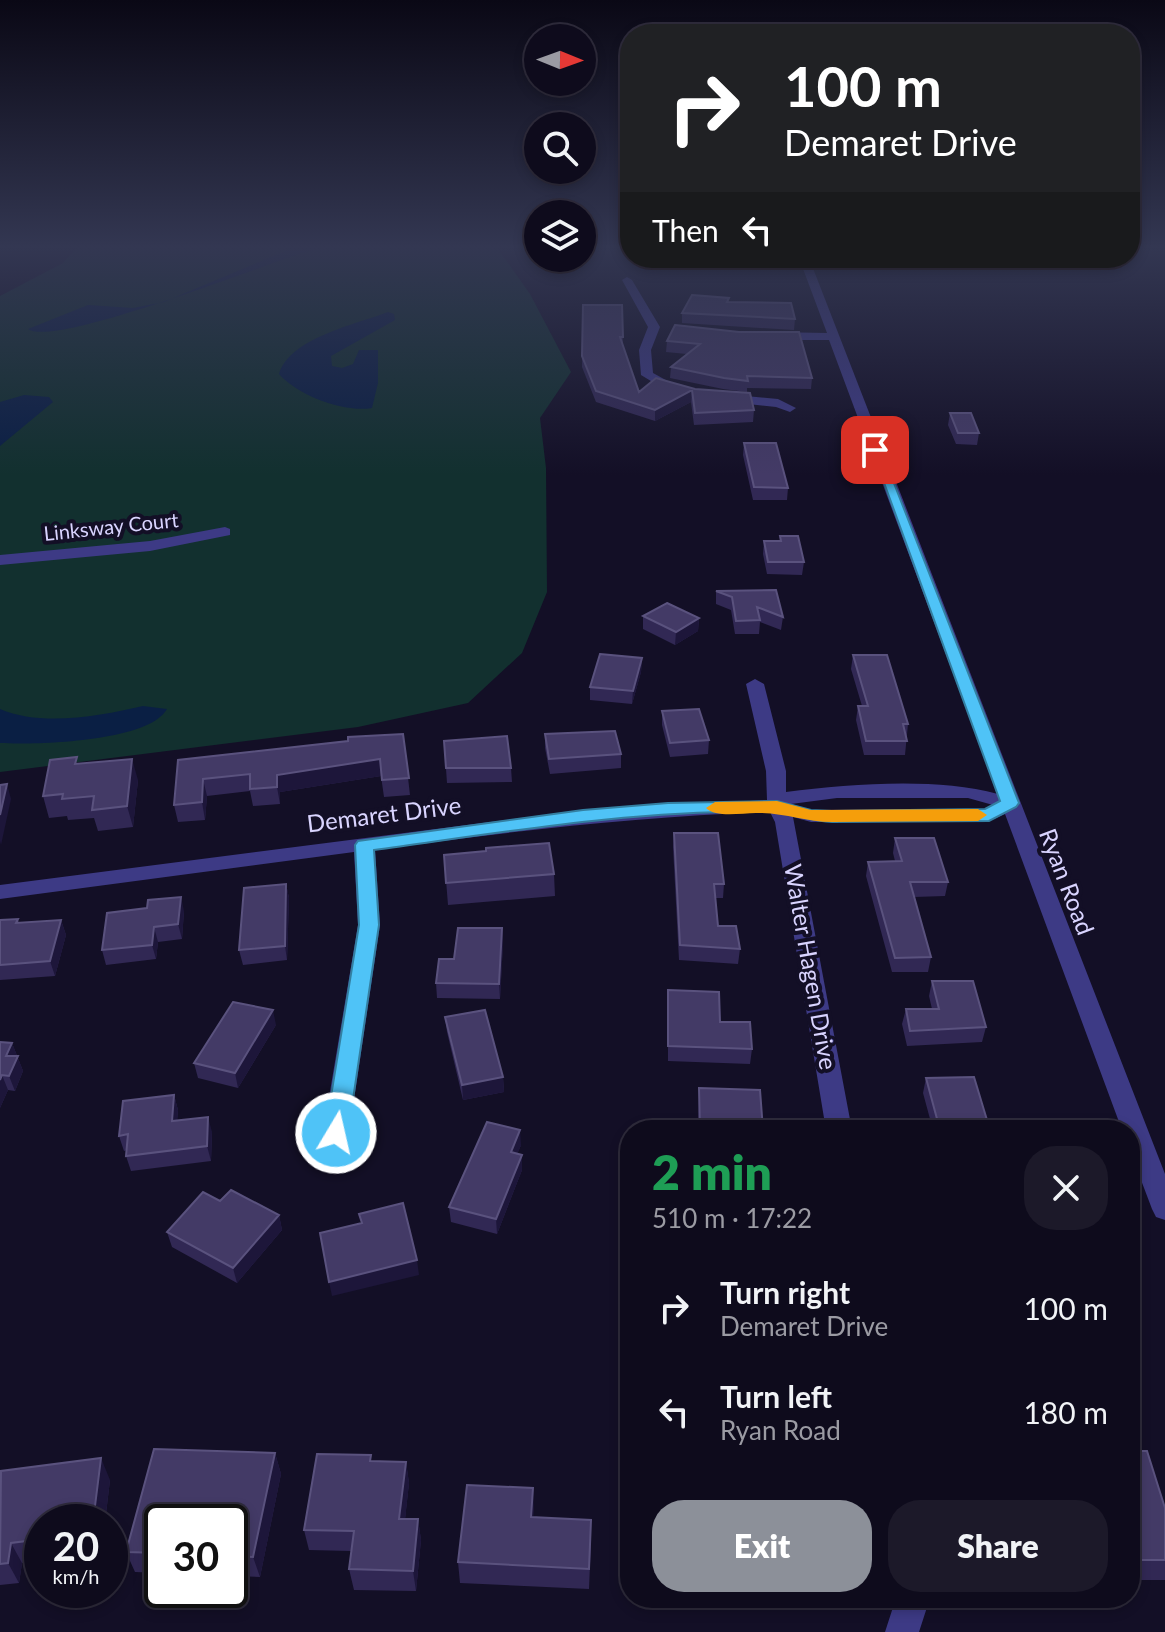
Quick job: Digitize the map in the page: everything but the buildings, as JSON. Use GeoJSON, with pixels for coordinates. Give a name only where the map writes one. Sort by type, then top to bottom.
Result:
{"type":"FeatureCollection","features":[{"type":"Feature","properties":{"kind":"street"},"geometry":{"type":"LineString","coordinates":[[651,322],[654,327]]}},
{"type":"Feature","properties":{"kind":"street","name":"Ryan Road"},"geometry":{"type":"LineString","coordinates":[[828,322],[1131,1120]]}},
{"type":"Feature","properties":{"kind":"street"},"geometry":{"type":"LineString","coordinates":[[654,327],[668,328]]}},
{"type":"Feature","properties":{"kind":"street"},"geometry":{"type":"LineString","coordinates":[[654,327],[646,340],[644,359],[647,375],[664,387],[699,397],[746,398],[790,408]]}},
{"type":"Feature","properties":{"kind":"street"},"geometry":{"type":"LineString","coordinates":[[754,336],[833,337]]}},
{"type":"Feature","properties":{"kind":"street","name":"Linksway Court"},"geometry":{"type":"LineString","coordinates":[[0,560],[150,546],[225,532]]}},
{"type":"Feature","properties":{"kind":"street","name":"Walter Hagen Drive"},"geometry":{"type":"LineString","coordinates":[[755,684],[776,771],[777,806],[785,822],[837,1120]]}},
{"type":"Feature","properties":{"kind":"street","name":"Demaret Drive"},"geometry":{"type":"LineString","coordinates":[[0,892],[583,816],[668,809],[777,806],[811,816],[989,815],[1010,803]]}},
{"type":"Feature","properties":{"kind":"street"},"geometry":{"type":"LineString","coordinates":[[336,1133],[369,925],[364,845]]}},
{"type":"Feature","properties":{"kind":"street","name":"Ryan Road"},"geometry":{"type":"LineString","coordinates":[[1140,1144],[1165,1209]]}},
{"type":"Feature","properties":{"kind":"street"},"geometry":{"type":"LineString","coordinates":[[902,1632],[910,1608]]}},
{"type":"Feature","properties":{"kind":"green space"},"geometry":{"type":"Polygon","coordinates":[[[0,322],[545,322],[571,372],[540,418],[546,468],[547,592],[522,653],[468,703],[358,727],[0,772],[0,322]]]}},
{"type":"Feature","properties":{"kind":"water"},"geometry":{"type":"Polygon","coordinates":[[[45,322],[94,322],[47,332],[28,329],[45,322]]]}},
{"type":"Feature","properties":{"kind":"water"},"geometry":{"type":"Polygon","coordinates":[[[358,322],[391,322],[331,356],[332,366],[342,368],[353,364],[359,350],[378,350],[378,383],[372,408],[348,408],[322,401],[297,389],[279,374],[296,351],[358,322]]]}},
{"type":"Feature","properties":{"kind":"water"},"geometry":{"type":"Polygon","coordinates":[[[24,395],[49,397],[53,402],[0,446],[0,402],[24,395]]]}},
{"type":"Feature","properties":{"kind":"water"},"geometry":{"type":"Polygon","coordinates":[[[143,706],[167,709],[156,720],[138,729],[115,735],[63,742],[0,743],[0,709],[34,718],[52,719],[90,716],[143,706]]]}},
{"type":"Feature","properties":{"kind":"slow traffic"},"geometry":{"type":"LineString","coordinates":[[715,808],[777,806],[811,816],[832,817],[978,815]]}},
{"type":"Feature","properties":{"kind":"route"},"geometry":{"type":"LineString","coordinates":[[336,1133],[369,925],[370,893],[364,845],[583,816],[668,809],[777,806],[811,816],[832,817],[989,815],[1010,803],[875,450]]}}]}
